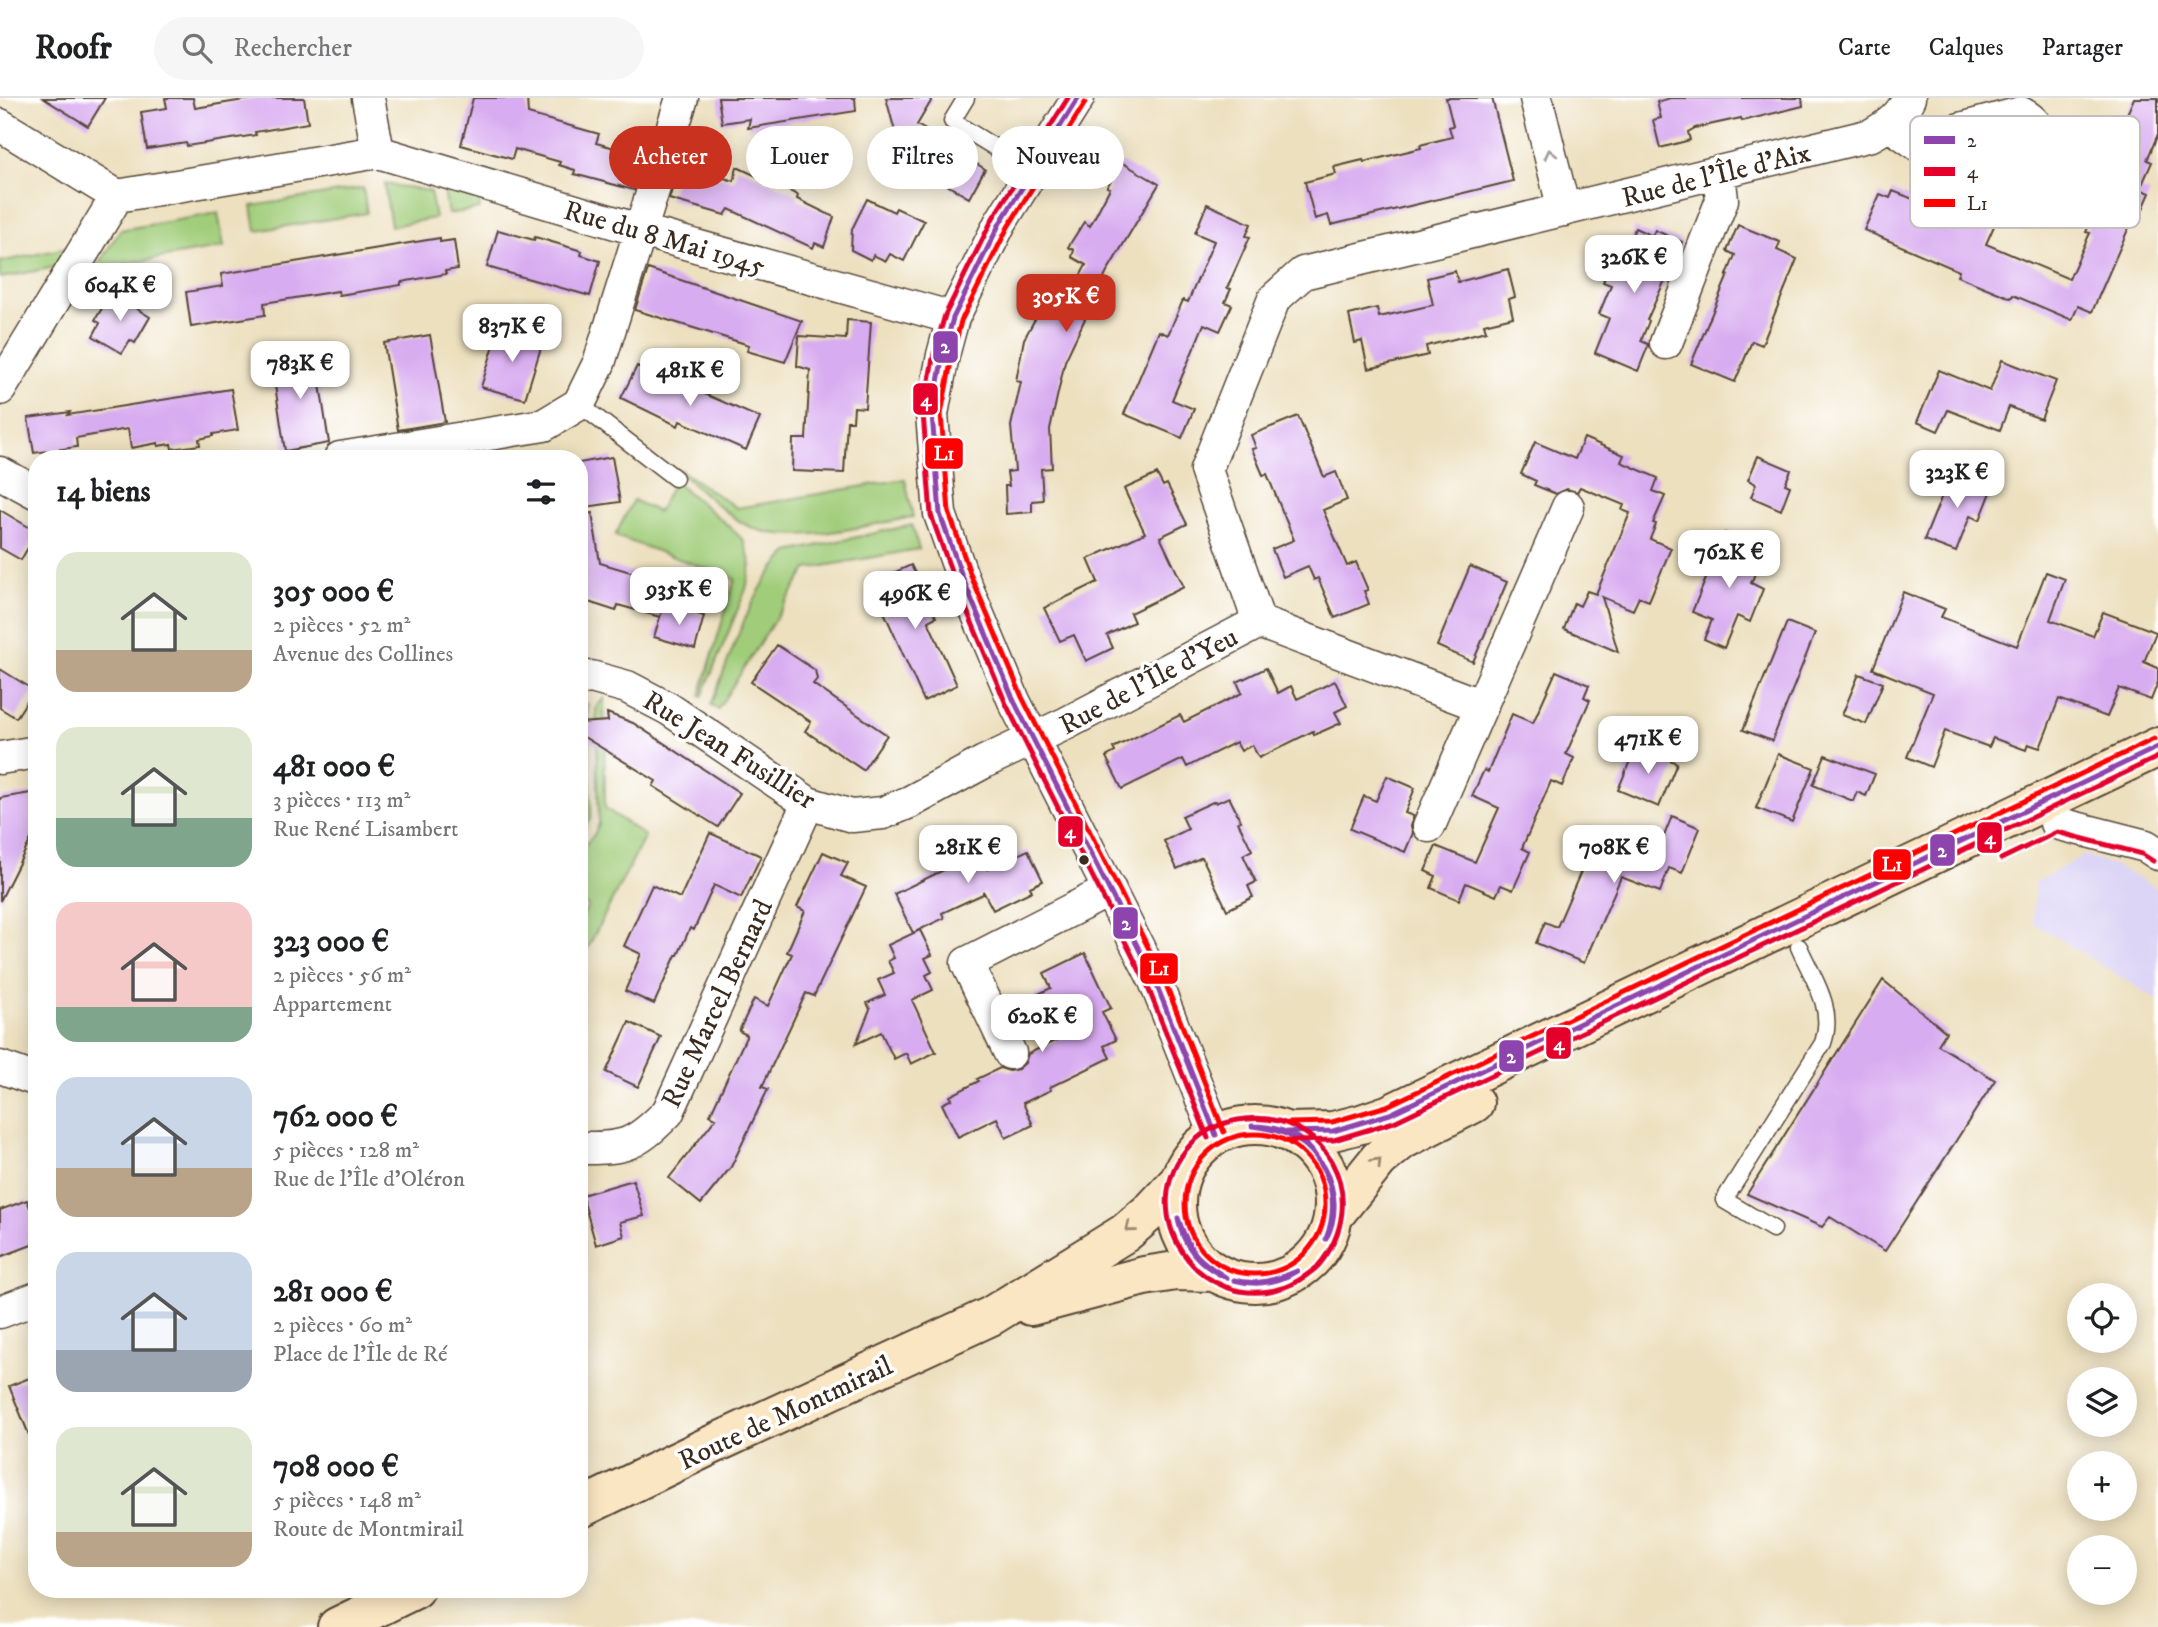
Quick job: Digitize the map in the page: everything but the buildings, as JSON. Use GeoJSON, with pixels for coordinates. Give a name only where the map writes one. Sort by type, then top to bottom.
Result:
{"type":"FeatureCollection","features":[{"type":"Feature","properties":{"kind":"main road"},"geometry":{"type":"LineString","coordinates":[[1288,1132],[1308,1146],[1324,1165],[1333,1189],[1334,1215],[1326,1240],[1311,1261],[1289,1276],[1264,1283],[1238,1282],[1214,1272],[1194,1255],[1181,1233],[1175,1207],[1179,1181],[1187,1163],[1200,1147],[1216,1135],[1239,1127],[1264,1125],[1288,1132],[1333,1131],[1390,1114],[2158,747]]}},
{"type":"Feature","properties":{"kind":"main road"},"geometry":{"type":"LineString","coordinates":[[1334,1215],[1379,1159],[1402,1140],[2158,775]]}},
{"type":"Feature","properties":{"kind":"main road","name":"Route de Montmirail"},"geometry":{"type":"LineString","coordinates":[[588,1505],[991,1316],[1125,1233],[1153,1209],[1179,1181]]}},
{"type":"Feature","properties":{"kind":"main road","name":"Route de Montmirail"},"geometry":{"type":"LineString","coordinates":[[991,1316],[1144,1276],[1176,1271],[1214,1272]]}},
{"type":"Feature","properties":{"kind":"main road"},"geometry":{"type":"LineString","coordinates":[[337,1627],[397,1598]]}},
{"type":"Feature","properties":{"kind":"street"},"geometry":{"type":"LineString","coordinates":[[0,125],[117,196],[378,152],[368,98]]}},
{"type":"Feature","properties":{"kind":"street"},"geometry":{"type":"LineString","coordinates":[[389,450],[544,425],[579,404],[598,363],[682,98]]}},
{"type":"Feature","properties":{"kind":"street"},"geometry":{"type":"LineString","coordinates":[[1536,98],[1563,210]]}},
{"type":"Feature","properties":{"kind":"street","name":"Rue de l'Île d'Aix"},"geometry":{"type":"LineString","coordinates":[[1303,273],[1871,135],[1891,125],[1909,98]]}},
{"type":"Feature","properties":{"kind":"street"},"geometry":{"type":"LineString","coordinates":[[1056,126],[1068,102]]}},
{"type":"Feature","properties":{"kind":"street","name":"Rue du 8 Mai 1945"},"geometry":{"type":"LineString","coordinates":[[378,152],[639,230],[953,318]]}},
{"type":"Feature","properties":{"kind":"street"},"geometry":{"type":"LineString","coordinates":[[1666,343],[1723,200],[1719,173]]}},
{"type":"Feature","properties":{"kind":"street"},"geometry":{"type":"LineString","coordinates":[[1022,189],[1000,223],[953,318],[943,355],[932,414],[940,514],[963,579],[1032,740],[1111,890],[1155,981],[1216,1135]]}},
{"type":"Feature","properties":{"kind":"street"},"geometry":{"type":"LineString","coordinates":[[0,389],[117,196]]}},
{"type":"Feature","properties":{"kind":"street","name":"Rue de l'Île d'Yeu"},"geometry":{"type":"LineString","coordinates":[[1032,740],[1259,622],[1206,470],[1274,299],[1303,273]]}},
{"type":"Feature","properties":{"kind":"street"},"geometry":{"type":"LineString","coordinates":[[0,473],[28,488]]}},
{"type":"Feature","properties":{"kind":"street"},"geometry":{"type":"LineString","coordinates":[[1429,825],[1568,507]]}},
{"type":"Feature","properties":{"kind":"street"},"geometry":{"type":"LineString","coordinates":[[1259,622],[1482,706]]}},
{"type":"Feature","properties":{"kind":"street","name":"Rue Jean Fusillier"},"geometry":{"type":"LineString","coordinates":[[588,677],[627,687],[658,704],[808,803],[852,816],[883,813],[910,802],[984,762],[1032,740]]}},
{"type":"Feature","properties":{"kind":"street"},"geometry":{"type":"LineString","coordinates":[[0,758],[28,753]]}},
{"type":"Feature","properties":{"kind":"street","name":"Rue Marcel Bernard"},"geometry":{"type":"LineString","coordinates":[[588,1148],[617,1148],[645,1135],[668,1112],[808,803]]}},
{"type":"Feature","properties":{"kind":"street"},"geometry":{"type":"LineString","coordinates":[[2056,823],[2146,846],[2158,854]]}},
{"type":"Feature","properties":{"kind":"street"},"geometry":{"type":"LineString","coordinates":[[1010,1053],[967,963],[1111,890]]}},
{"type":"Feature","properties":{"kind":"street"},"geometry":{"type":"LineString","coordinates":[[0,1067],[28,1077]]}},
{"type":"Feature","properties":{"kind":"street"},"geometry":{"type":"LineString","coordinates":[[0,1312],[28,1301]]}},
{"type":"Feature","properties":{"kind":"lane"},"geometry":{"type":"LineString","coordinates":[[966,98],[952,121],[992,146]]}},
{"type":"Feature","properties":{"kind":"lane"},"geometry":{"type":"LineString","coordinates":[[579,404],[676,478]]}},
{"type":"Feature","properties":{"kind":"lane"},"geometry":{"type":"LineString","coordinates":[[1773,1229],[1724,1200],[1823,1043],[1828,1029],[1824,1001],[1799,947]]}},
{"type":"Feature","properties":{"kind":"shaded area"},"geometry":{"type":"Polygon","coordinates":[[[2084,855],[2113,865],[2158,889],[2158,1000],[2033,923],[2035,883],[2084,855]]]}},
{"type":"Feature","properties":{"kind":"green space"},"geometry":{"type":"Polygon","coordinates":[[[384,184],[430,191],[435,218],[391,226],[384,184]]]}},
{"type":"Feature","properties":{"kind":"green space"},"geometry":{"type":"Polygon","coordinates":[[[363,188],[367,213],[256,231],[252,206],[363,188]]]}},
{"type":"Feature","properties":{"kind":"green space"},"geometry":{"type":"Polygon","coordinates":[[[444,191],[479,199],[480,209],[448,214],[444,191]]]}},
{"type":"Feature","properties":{"kind":"green space"},"geometry":{"type":"Polygon","coordinates":[[[218,213],[224,247],[96,269],[120,230],[218,213]]]}},
{"type":"Feature","properties":{"kind":"green space"},"geometry":{"type":"Polygon","coordinates":[[[66,248],[55,267],[0,278],[0,262],[66,248]]]}},
{"type":"Feature","properties":{"kind":"green space"},"geometry":{"type":"Polygon","coordinates":[[[680,470],[737,508],[905,479],[913,517],[829,532],[786,535],[766,532],[748,526],[730,515],[680,473],[680,470]]]}},
{"type":"Feature","properties":{"kind":"green space"},"geometry":{"type":"Polygon","coordinates":[[[674,481],[744,541],[751,565],[746,589],[702,697],[700,696],[735,579],[615,536],[633,500],[658,512],[674,481]]]}},
{"type":"Feature","properties":{"kind":"green space"},"geometry":{"type":"Polygon","coordinates":[[[912,525],[919,549],[807,569],[718,709],[711,705],[752,603],[775,567],[789,552],[912,525]]]}},
{"type":"Feature","properties":{"kind":"green space"},"geometry":{"type":"Polygon","coordinates":[[[604,698],[605,808],[645,836],[588,947],[588,841],[599,824],[596,707],[604,698]]]}},
{"type":"Feature","properties":{"kind":"green space"},"geometry":{"type":"Polygon","coordinates":[[[588,705],[591,818],[588,822],[588,705]]]}},
{"type":"Feature","properties":{"kind":"transit line","name":"4"},"geometry":{"type":"LineString","coordinates":[[1068,98],[993,218],[945,315],[934,353],[923,413],[931,515],[955,582],[1006,704],[1147,985],[1208,1138]]}},
{"type":"Feature","properties":{"kind":"transit line","name":"2"},"geometry":{"type":"LineString","coordinates":[[1078,98],[1000,223],[953,318],[932,414],[940,514],[963,579],[1014,701],[1155,981],[1216,1135]]}},
{"type":"Feature","properties":{"kind":"transit line","name":"L1"},"geometry":{"type":"LineString","coordinates":[[1085,103],[1008,227],[961,321],[941,414],[949,512],[971,576],[1022,697],[1163,977],[1224,1132]]}},
{"type":"Feature","properties":{"kind":"transit line","name":"L1"},"geometry":{"type":"LineString","coordinates":[[1288,1123],[1332,1122],[1387,1106],[2154,739]]}},
{"type":"Feature","properties":{"kind":"transit line","name":"2"},"geometry":{"type":"LineString","coordinates":[[1288,1132],[1333,1131],[1390,1114],[2158,747]]}},
{"type":"Feature","properties":{"kind":"transit line","name":"4"},"geometry":{"type":"LineString","coordinates":[[1288,1141],[1334,1140],[1394,1122],[2158,757]]}},
{"type":"Feature","properties":{"kind":"transit line","name":"4"},"geometry":{"type":"LineString","coordinates":[[2001,859],[2057,832],[2142,854],[2153,861]]}},
{"type":"Feature","properties":{"kind":"transit line","name":"4"},"geometry":{"type":"LineString","coordinates":[[1316,1268],[1285,1287],[1253,1292],[1225,1287],[1201,1272],[1182,1252],[1171,1226],[1167,1198],[1174,1170],[1196,1139],[1225,1123],[1269,1119],[1295,1127],[1317,1142],[1332,1163],[1341,1187],[1342,1213],[1334,1240],[1318,1266]]}},
{"type":"Feature","properties":{"kind":"transit line","name":"2"},"geometry":{"type":"LineString","coordinates":[[1252,1126],[1289,1133],[1305,1143],[1317,1158]]}},
{"type":"Feature","properties":{"kind":"transit line","name":"2"},"geometry":{"type":"LineString","coordinates":[[1252,1126],[1288,1135],[1304,1144],[1317,1158]]}},
{"type":"Feature","properties":{"kind":"transit line","name":"L1"},"geometry":{"type":"LineString","coordinates":[[1255,1134],[1282,1139],[1305,1154],[1320,1177],[1325,1204],[1320,1231],[1305,1254],[1282,1269],[1255,1274],[1228,1269],[1205,1254],[1190,1231],[1185,1204],[1190,1177],[1205,1154],[1228,1139],[1255,1134]]}},
{"type":"Feature","properties":{"kind":"transit line","name":"2"},"geometry":{"type":"LineString","coordinates":[[1317,1158],[1328,1177],[1333,1197],[1333,1218],[1326,1239]]}},
{"type":"Feature","properties":{"kind":"transit line","name":"2"},"geometry":{"type":"LineString","coordinates":[[1317,1158],[1327,1177],[1332,1197],[1332,1218],[1326,1239]]}},
{"type":"Feature","properties":{"kind":"transit line","name":"2"},"geometry":{"type":"LineString","coordinates":[[1178,1218],[1186,1239],[1196,1254],[1227,1278]]}},
{"type":"Feature","properties":{"kind":"transit line","name":"2"},"geometry":{"type":"LineString","coordinates":[[1178,1218],[1184,1238],[1194,1254],[1209,1268],[1227,1278]]}},
{"type":"Feature","properties":{"kind":"transit line","name":"2"},"geometry":{"type":"LineString","coordinates":[[1234,1280],[1266,1281],[1297,1271]]}},
{"type":"Feature","properties":{"kind":"transit line","name":"2"},"geometry":{"type":"LineString","coordinates":[[1234,1280],[1267,1282],[1297,1271]]}}]}
